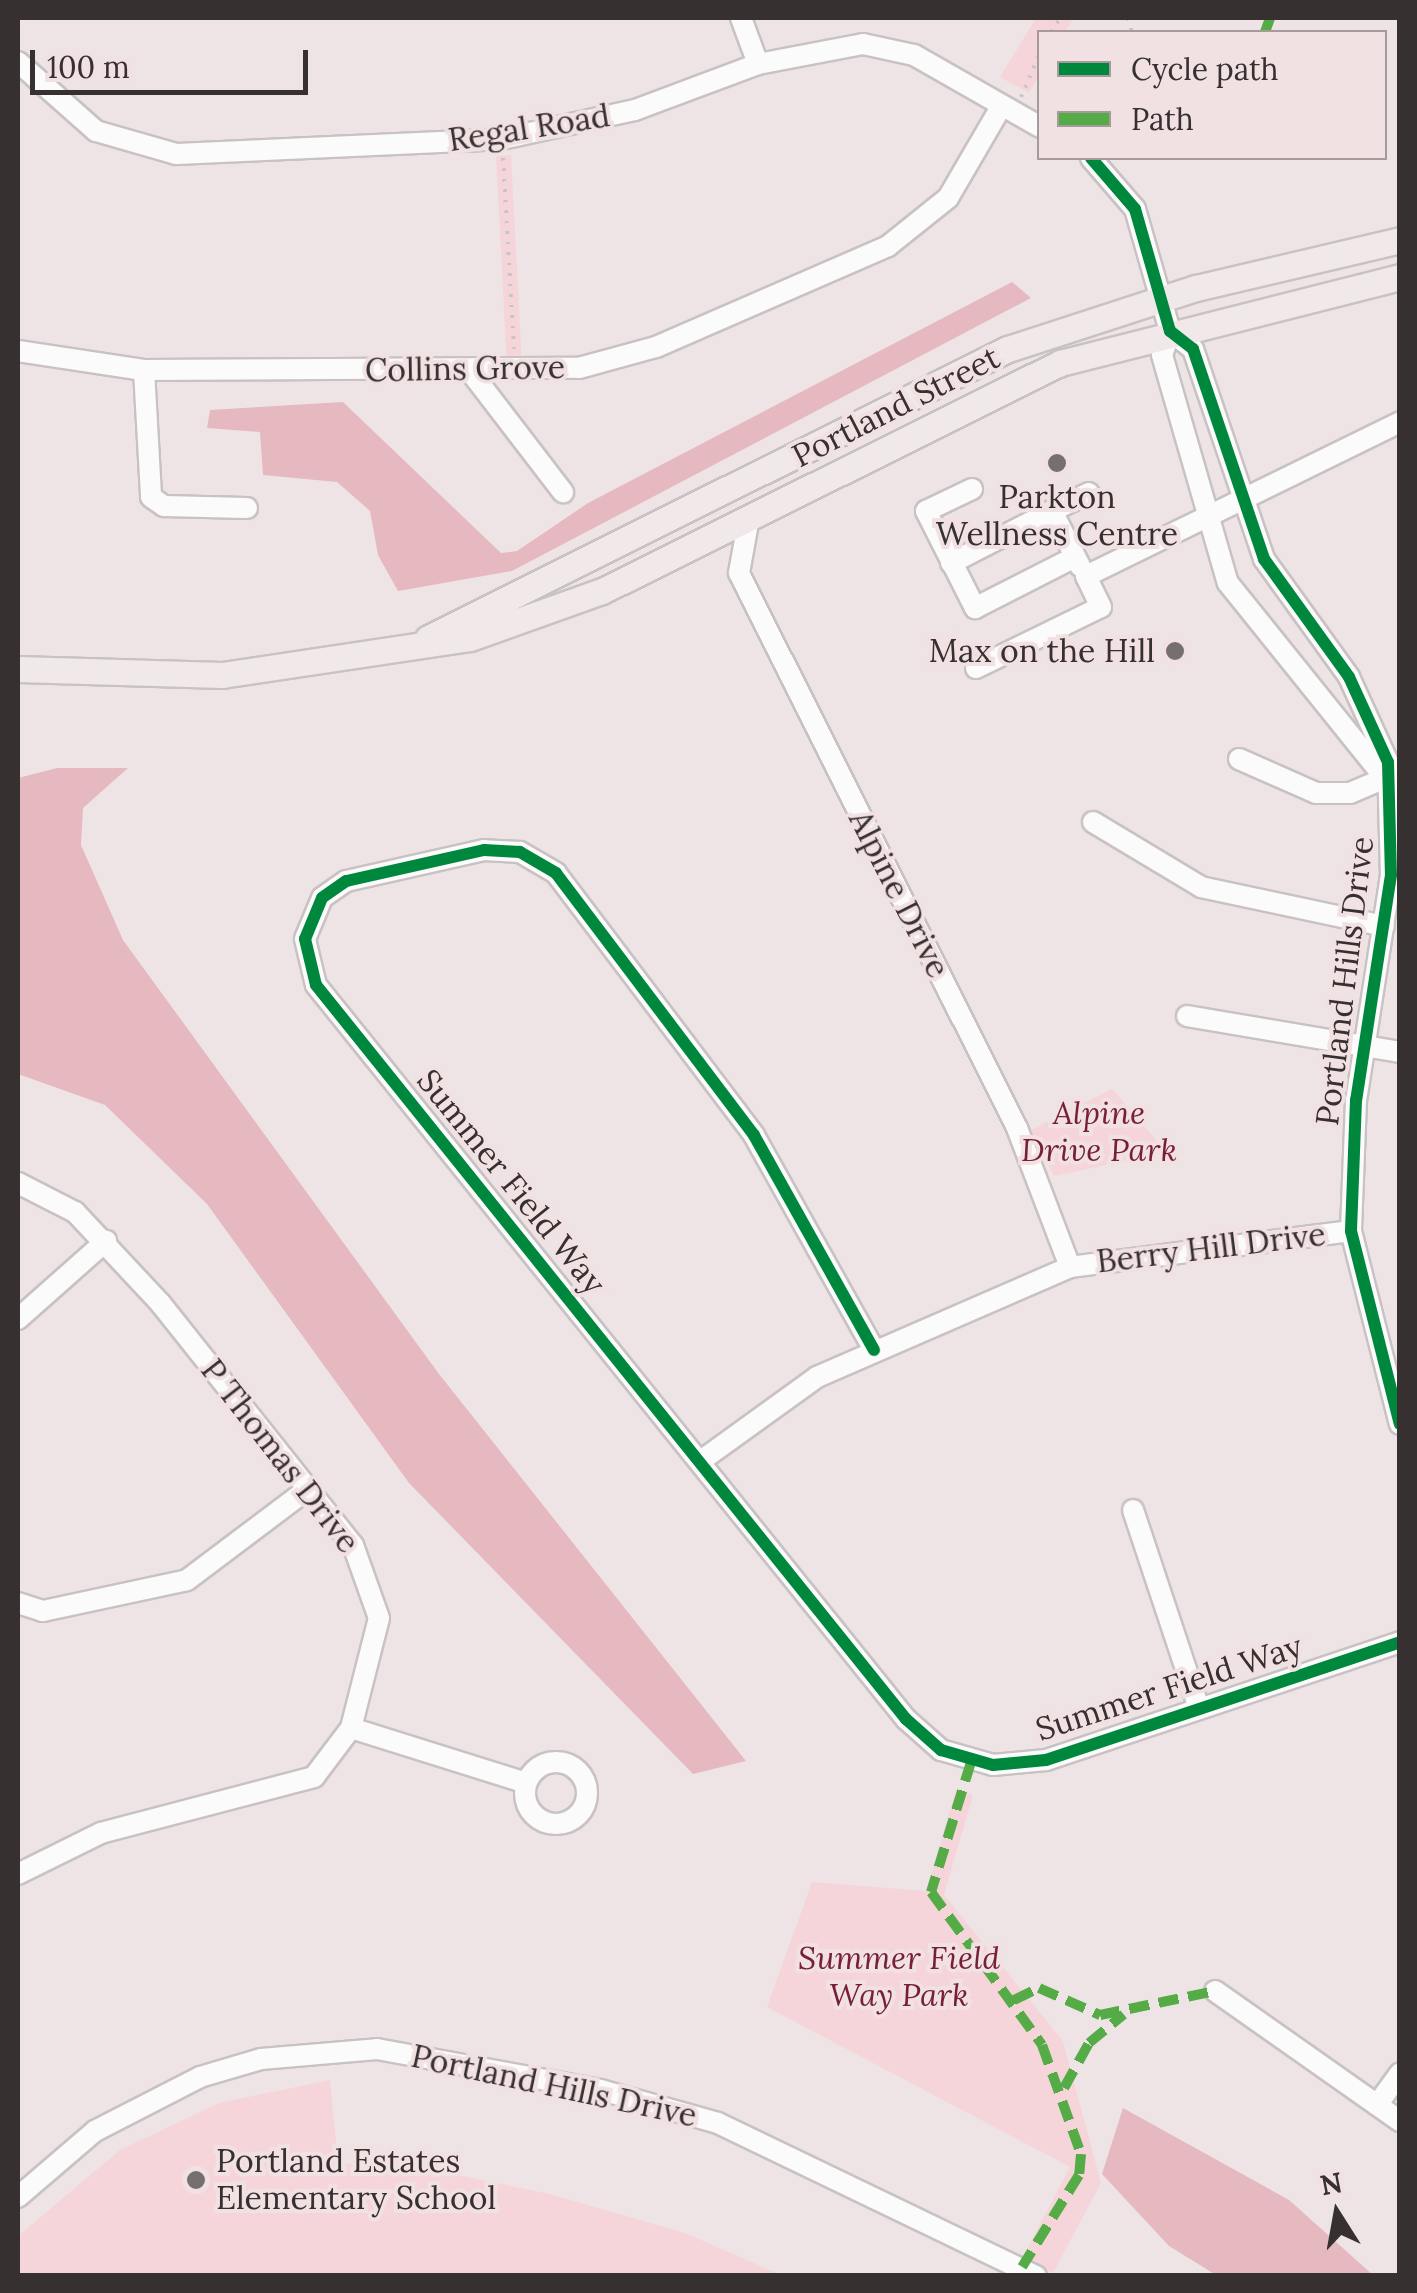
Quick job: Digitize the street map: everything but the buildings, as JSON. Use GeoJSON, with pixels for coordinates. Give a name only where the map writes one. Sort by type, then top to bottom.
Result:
{"type":"FeatureCollection","features":[{"type":"Feature","properties":{"kind":"main road","name":"Portland Street"},"geometry":{"type":"LineString","coordinates":[[420,643],[1008,349],[1161,299],[1400,240]]}},
{"type":"Feature","properties":{"kind":"main road","name":"Portland Street"},"geometry":{"type":"LineString","coordinates":[[18,669],[222,675],[520,624],[748,523],[1002,387],[1170,331],[1400,277]]}},
{"type":"Feature","properties":{"kind":"street"},"geometry":{"type":"LineString","coordinates":[[741,18],[758,64]]}},
{"type":"Feature","properties":{"kind":"street","name":"Regal Road"},"geometry":{"type":"LineString","coordinates":[[18,62],[96,131],[176,154],[502,139],[635,110],[758,64],[876,45],[914,55],[1037,126]]}},
{"type":"Feature","properties":{"kind":"street","name":"Collins Grove"},"geometry":{"type":"LineString","coordinates":[[18,351],[144,370],[516,372],[579,368],[656,347],[888,246],[948,198],[1001,107]]}},
{"type":"Feature","properties":{"kind":"street"},"geometry":{"type":"LineString","coordinates":[[1093,160],[1135,209],[1161,299]]}},
{"type":"Feature","properties":{"kind":"street","name":"Portland Hills Drive"},"geometry":{"type":"LineString","coordinates":[[1161,299],[1170,331],[1162,355],[1203,522],[1228,582],[1386,778]]}},
{"type":"Feature","properties":{"kind":"street","name":"Portland Hills Drive"},"geometry":{"type":"LineString","coordinates":[[1170,331],[1192,348],[1238,504],[1264,560],[1329,650],[1372,722],[1386,778],[1392,844],[1384,926],[1364,1046],[1351,1231],[1400,1424]]}},
{"type":"Feature","properties":{"kind":"street"},"geometry":{"type":"LineString","coordinates":[[144,370],[151,497],[164,506],[247,508]]}},
{"type":"Feature","properties":{"kind":"street"},"geometry":{"type":"LineString","coordinates":[[470,371],[563,492]]}},
{"type":"Feature","properties":{"kind":"street"},"geometry":{"type":"LineString","coordinates":[[1086,576],[1203,522],[1400,422]]}},
{"type":"Feature","properties":{"kind":"street"},"geometry":{"type":"LineString","coordinates":[[972,488],[926,512],[974,608],[1076,557]]}},
{"type":"Feature","properties":{"kind":"street"},"geometry":{"type":"LineString","coordinates":[[952,562],[1090,493]]}},
{"type":"Feature","properties":{"kind":"street"},"geometry":{"type":"LineString","coordinates":[[976,668],[1100,607],[1052,512]]}},
{"type":"Feature","properties":{"kind":"street","name":"Alpine Drive"},"geometry":{"type":"LineString","coordinates":[[748,523],[739,573],[1017,1128],[1070,1267]]}},
{"type":"Feature","properties":{"kind":"street"},"geometry":{"type":"LineString","coordinates":[[1299,670],[1329,650]]}},
{"type":"Feature","properties":{"kind":"street"},"geometry":{"type":"LineString","coordinates":[[1240,758],[1316,794],[1350,793],[1386,778]]}},
{"type":"Feature","properties":{"kind":"street"},"geometry":{"type":"LineString","coordinates":[[1093,822],[1201,887],[1384,926]]}},
{"type":"Feature","properties":{"kind":"street","name":"Summer Field Way"},"geometry":{"type":"LineString","coordinates":[[874,1350],[754,1136],[556,872],[520,852],[484,850],[333,888],[304,939],[316,985],[702,1460],[906,1719],[942,1750],[993,1765],[1046,1760],[1198,1706],[1400,1642]]}},
{"type":"Feature","properties":{"kind":"street"},"geometry":{"type":"LineString","coordinates":[[1187,1016],[1400,1052]]}},
{"type":"Feature","properties":{"kind":"street","name":"P Thomas Drive"},"geometry":{"type":"LineString","coordinates":[[18,1183],[56,1199],[106,1240],[305,1491],[353,1545],[378,1599],[379,1630],[351,1728],[304,1783],[101,1832],[18,1874]]}},
{"type":"Feature","properties":{"kind":"street","name":"Berry Hill Drive"},"geometry":{"type":"LineString","coordinates":[[702,1460],[818,1377],[1070,1267],[1351,1231]]}},
{"type":"Feature","properties":{"kind":"street"},"geometry":{"type":"LineString","coordinates":[[18,1320],[106,1240]]}},
{"type":"Feature","properties":{"kind":"street"},"geometry":{"type":"LineString","coordinates":[[18,1603],[43,1611],[187,1580],[305,1491]]}},
{"type":"Feature","properties":{"kind":"street"},"geometry":{"type":"LineString","coordinates":[[1132,1510],[1198,1706]]}},
{"type":"Feature","properties":{"kind":"street"},"geometry":{"type":"LineString","coordinates":[[351,1728],[526,1784]]}},
{"type":"Feature","properties":{"kind":"street"},"geometry":{"type":"LineString","coordinates":[[1215,1990],[1400,2121]]}},
{"type":"Feature","properties":{"kind":"street","name":"Portland Hills Drive"},"geometry":{"type":"LineString","coordinates":[[18,2197],[95,2132],[186,2082],[262,2059],[378,2049],[601,2090],[718,2123],[1036,2276]]}},
{"type":"Feature","properties":{"kind":"street"},"geometry":{"type":"LineString","coordinates":[[1377,2105],[1400,2073]]}},
{"type":"Feature","properties":{"kind":"path"},"geometry":{"type":"LineString","coordinates":[[1023,101],[1037,61]]}},
{"type":"Feature","properties":{"kind":"path"},"geometry":{"type":"LineString","coordinates":[[502,139],[516,372]]}},
{"type":"Feature","properties":{"kind":"green space"},"geometry":{"type":"Polygon","coordinates":[[[1036,18],[1074,18],[1066,30],[1037,30],[1037,79],[1029,93],[1000,77],[1036,18]]]}},
{"type":"Feature","properties":{"kind":"green space"},"geometry":{"type":"Polygon","coordinates":[[[511,155],[522,357],[507,358],[496,156],[511,155]]]}},
{"type":"Feature","properties":{"kind":"green space","name":"Alpine Drive Park"},"geometry":{"type":"Polygon","coordinates":[[[1112,1089],[1167,1152],[1054,1176],[1031,1130],[1112,1089]]]}},
{"type":"Feature","properties":{"kind":"green space","name":"Summer Field Way Park"},"geometry":{"type":"Polygon","coordinates":[[[956,1790],[973,1795],[944,1895],[1063,2041],[1101,2183],[1053,2273],[1023,2257],[1070,2167],[767,2007],[812,1882],[927,1891],[956,1790]]]}},
{"type":"Feature","properties":{"kind":"green space","name":"Portland Estates Elementary School"},"geometry":{"type":"Polygon","coordinates":[[[330,2080],[338,2163],[433,2170],[550,2194],[685,2233],[781,2275],[18,2275],[18,2236],[120,2150],[219,2103],[330,2080]]]}},
{"type":"Feature","properties":{"kind":"shaded area"},"geometry":{"type":"Polygon","coordinates":[[[1012,282],[1031,298],[512,571],[398,591],[378,555],[370,511],[337,482],[263,475],[260,432],[207,428],[210,410],[343,402],[501,553],[517,551],[588,503],[1012,282]]]}},
{"type":"Feature","properties":{"kind":"shaded area"},"geometry":{"type":"Polygon","coordinates":[[[57,768],[128,768],[83,808],[81,845],[123,940],[439,1374],[746,1761],[693,1774],[409,1483],[207,1204],[105,1105],[18,1074],[18,778],[57,768]]]}},
{"type":"Feature","properties":{"kind":"shaded area"},"geometry":{"type":"Polygon","coordinates":[[[1123,2108],[1289,2200],[1373,2275],[1216,2275],[1169,2246],[1102,2174],[1123,2108]]]}},
{"type":"Feature","properties":{"kind":"marked path"},"geometry":{"type":"LineString","coordinates":[[1266,30],[1270,18]]}},
{"type":"Feature","properties":{"kind":"marked path"},"geometry":{"type":"LineString","coordinates":[[971,1762],[931,1892],[1042,2045],[1081,2154],[1079,2175],[1022,2267]]}},
{"type":"Feature","properties":{"kind":"marked path"},"geometry":{"type":"LineString","coordinates":[[1014,2000],[1039,1988],[1100,2015],[1215,1991]]}},
{"type":"Feature","properties":{"kind":"marked path"},"geometry":{"type":"LineString","coordinates":[[1064,2088],[1089,2043],[1124,2014]]}},
{"type":"Feature","properties":{"kind":"cycle path"},"geometry":{"type":"LineString","coordinates":[[1093,160],[1135,209],[1170,331],[1193,349],[1264,559],[1349,677],[1388,762],[1391,875],[1356,1100],[1351,1231],[1400,1424]]}},
{"type":"Feature","properties":{"kind":"cycle path"},"geometry":{"type":"LineString","coordinates":[[874,1350],[754,1135],[556,873],[520,852],[484,850],[346,881],[322,898],[305,939],[316,985],[906,1719],[941,1750],[993,1765],[1046,1760],[1400,1642]]}},
{"type":"Feature","properties":{"kind":"place","name":"Parkton Wellness Centre"},"geometry":{"type":"Point","coordinates":[1057,463]}},
{"type":"Feature","properties":{"kind":"place","name":"Max on the Hill"},"geometry":{"type":"Point","coordinates":[1175,651]}},
{"type":"Feature","properties":{"kind":"place","name":"Portland Estates Elementary School"},"geometry":{"type":"Point","coordinates":[196,2180]}}]}
